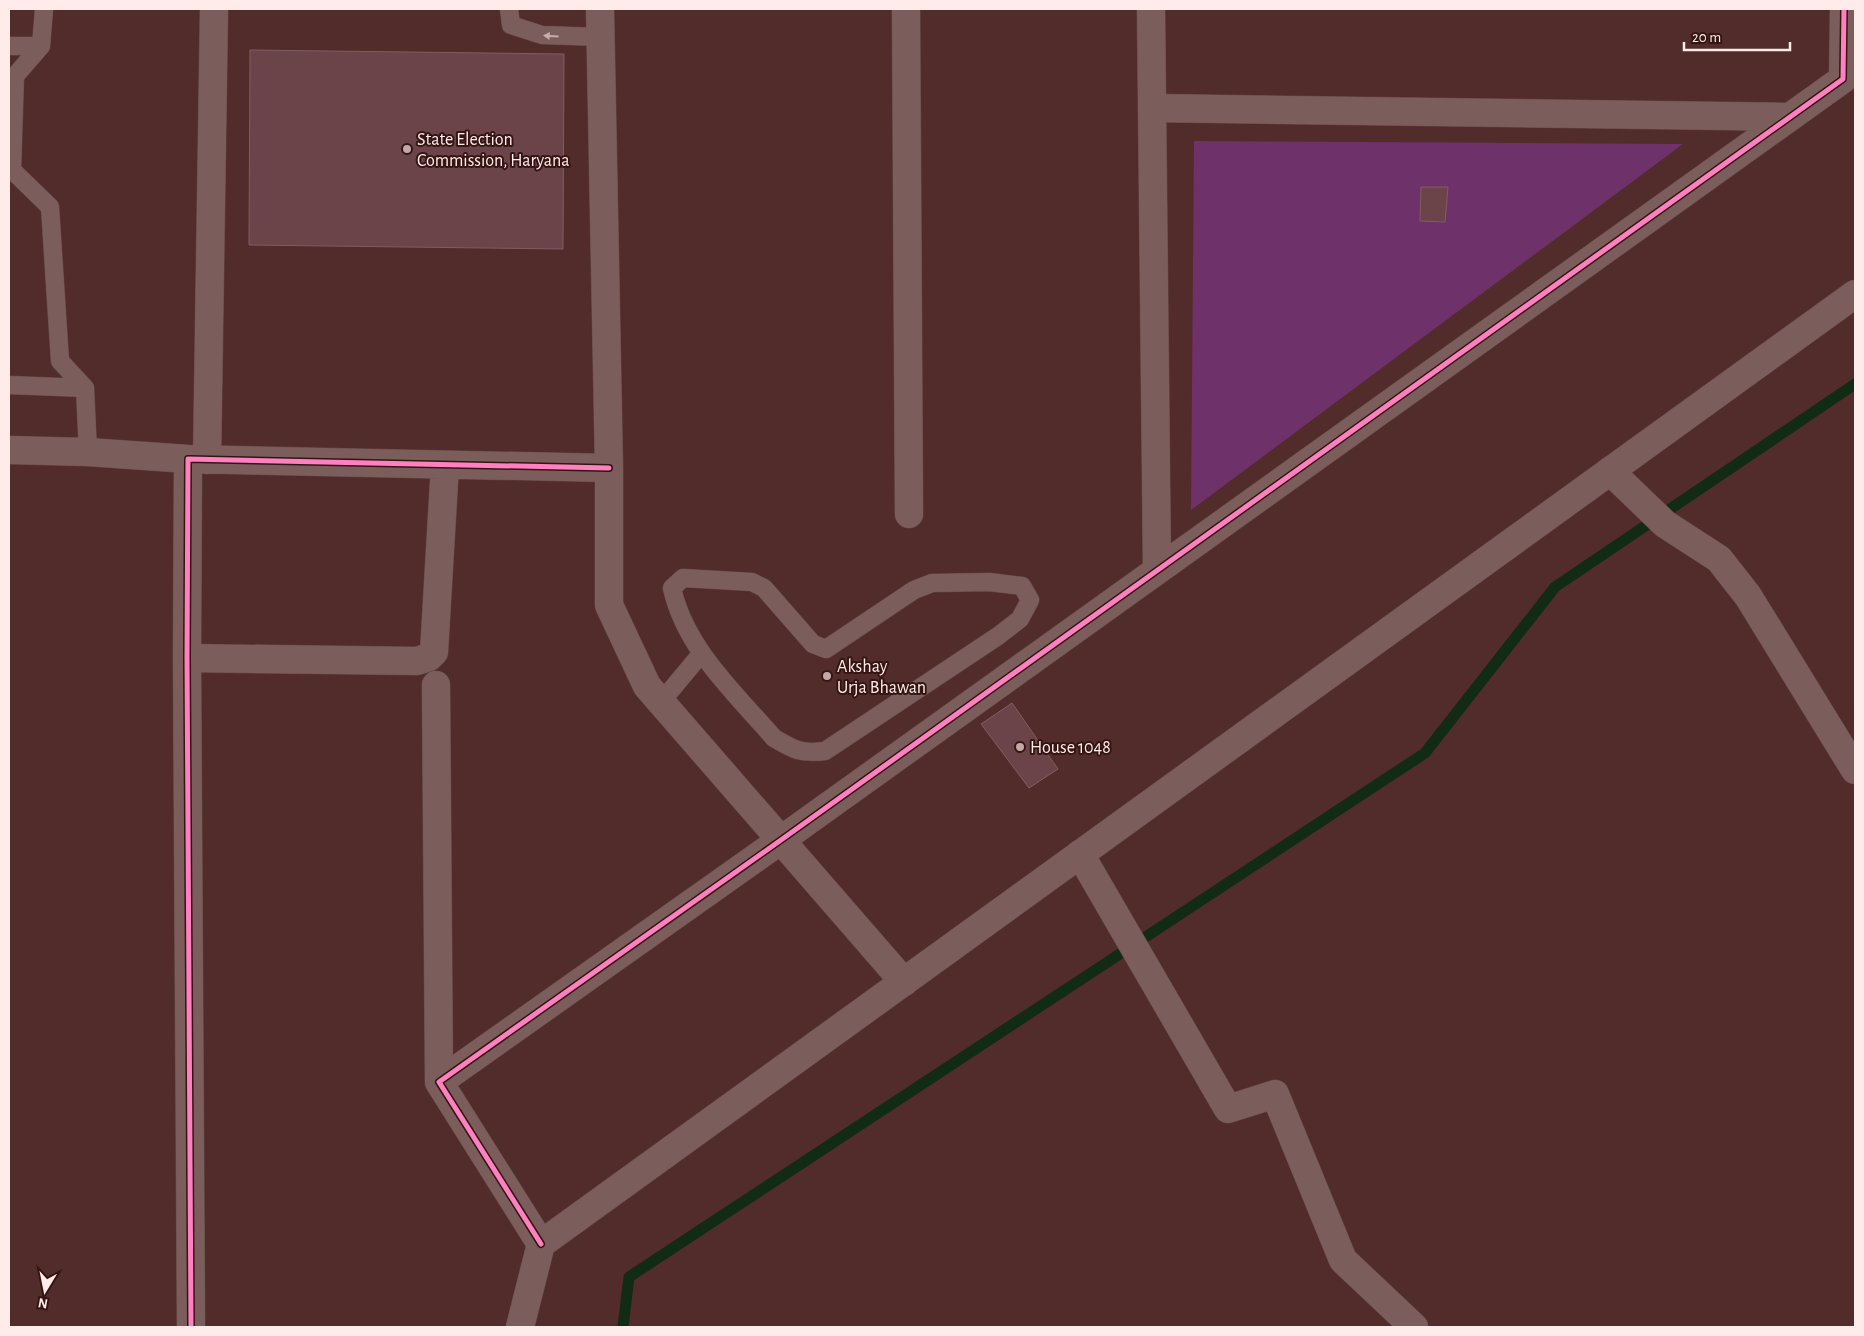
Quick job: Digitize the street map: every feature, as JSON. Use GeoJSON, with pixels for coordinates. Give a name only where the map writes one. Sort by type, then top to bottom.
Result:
{"type":"FeatureCollection","features":[{"type":"Feature","properties":{"kind":"street"},"geometry":{"type":"LineString","coordinates":[[191,1327],[187,658],[198,459],[214,9]]}},
{"type":"Feature","properties":{"kind":"street"},"geometry":{"type":"LineString","coordinates":[[600,9],[609,468],[609,605],[648,686],[904,982]]}},
{"type":"Feature","properties":{"kind":"street"},"geometry":{"type":"LineString","coordinates":[[906,9],[909,514]]}},
{"type":"Feature","properties":{"kind":"street"},"geometry":{"type":"LineString","coordinates":[[1151,9],[1158,570]]}},
{"type":"Feature","properties":{"kind":"street"},"geometry":{"type":"LineString","coordinates":[[439,1082],[781,840],[1843,79],[1844,9]]}},
{"type":"Feature","properties":{"kind":"street"},"geometry":{"type":"LineString","coordinates":[[1152,108],[1789,117]]}},
{"type":"Feature","properties":{"kind":"street"},"geometry":{"type":"LineString","coordinates":[[520,1327],[541,1244],[1855,294]]}},
{"type":"Feature","properties":{"kind":"street"},"geometry":{"type":"LineString","coordinates":[[9,450],[88,452],[198,459],[609,468]]}},
{"type":"Feature","properties":{"kind":"street"},"geometry":{"type":"LineString","coordinates":[[187,658],[417,662],[428,657],[434,652],[445,465]]}},
{"type":"Feature","properties":{"kind":"street"},"geometry":{"type":"LineString","coordinates":[[1610,471],[1666,524],[1719,559],[1748,596],[1855,770]]}},
{"type":"Feature","properties":{"kind":"street"},"geometry":{"type":"LineString","coordinates":[[436,685],[439,1082],[541,1244]]}},
{"type":"Feature","properties":{"kind":"street"},"geometry":{"type":"LineString","coordinates":[[1080,854],[1228,1109],[1274,1094],[1343,1260],[1414,1327]]}},
{"type":"Feature","properties":{"kind":"lane"},"geometry":{"type":"LineString","coordinates":[[44,9],[41,46],[15,76],[12,170],[50,207],[60,362],[85,388],[88,452]]}},
{"type":"Feature","properties":{"kind":"lane"},"geometry":{"type":"LineString","coordinates":[[508,9],[511,25],[526,31],[542,35],[600,37]]}},
{"type":"Feature","properties":{"kind":"lane"},"geometry":{"type":"LineString","coordinates":[[9,46],[41,46]]}},
{"type":"Feature","properties":{"kind":"lane"},"geometry":{"type":"LineString","coordinates":[[9,384],[85,388]]}},
{"type":"Feature","properties":{"kind":"lane"},"geometry":{"type":"LineString","coordinates":[[683,578],[752,582],[764,588],[813,644],[826,649],[914,590],[932,583],[989,582],[1022,586],[1030,600],[1020,619],[998,636],[825,751],[807,753],[788,747],[774,738],[701,654],[676,603],[672,588],[683,578]]}},
{"type":"Feature","properties":{"kind":"lane"},"geometry":{"type":"LineString","coordinates":[[661,702],[701,654]]}},
{"type":"Feature","properties":{"kind":"shaded area"},"geometry":{"type":"Polygon","coordinates":[[[1194,141],[1683,144],[1191,510],[1194,141]]]}},
{"type":"Feature","properties":{"kind":"building","name":"State Election Commission, Haryana"},"geometry":{"type":"Polygon","coordinates":[[[250,50],[564,54],[563,249],[249,245],[250,50]]]}},
{"type":"Feature","properties":{"kind":"building"},"geometry":{"type":"Polygon","coordinates":[[[1421,187],[1448,187],[1445,222],[1420,221],[1421,187]]]}},
{"type":"Feature","properties":{"kind":"building","name":"House 1048"},"geometry":{"type":"Polygon","coordinates":[[[1012,703],[1058,769],[1029,788],[981,724],[1012,703]]]}},
{"type":"Feature","properties":{"kind":"waterway"},"geometry":{"type":"LineString","coordinates":[[623,1327],[629,1277],[1425,753],[1555,587],[1855,384]]}},
{"type":"Feature","properties":{"kind":"cycle path"},"geometry":{"type":"LineString","coordinates":[[541,1244],[439,1082],[781,840],[1843,79],[1844,9]]}},
{"type":"Feature","properties":{"kind":"cycle path"},"geometry":{"type":"LineString","coordinates":[[191,1327],[187,658],[188,459],[609,468]]}},
{"type":"Feature","properties":{"kind":"place","name":"State Election Commission, Haryana"},"geometry":{"type":"Point","coordinates":[407,149]}},
{"type":"Feature","properties":{"kind":"place","name":"Akshay Urja Bhawan"},"geometry":{"type":"Point","coordinates":[827,676]}},
{"type":"Feature","properties":{"kind":"place","name":"House 1048"},"geometry":{"type":"Point","coordinates":[1020,747]}}]}
